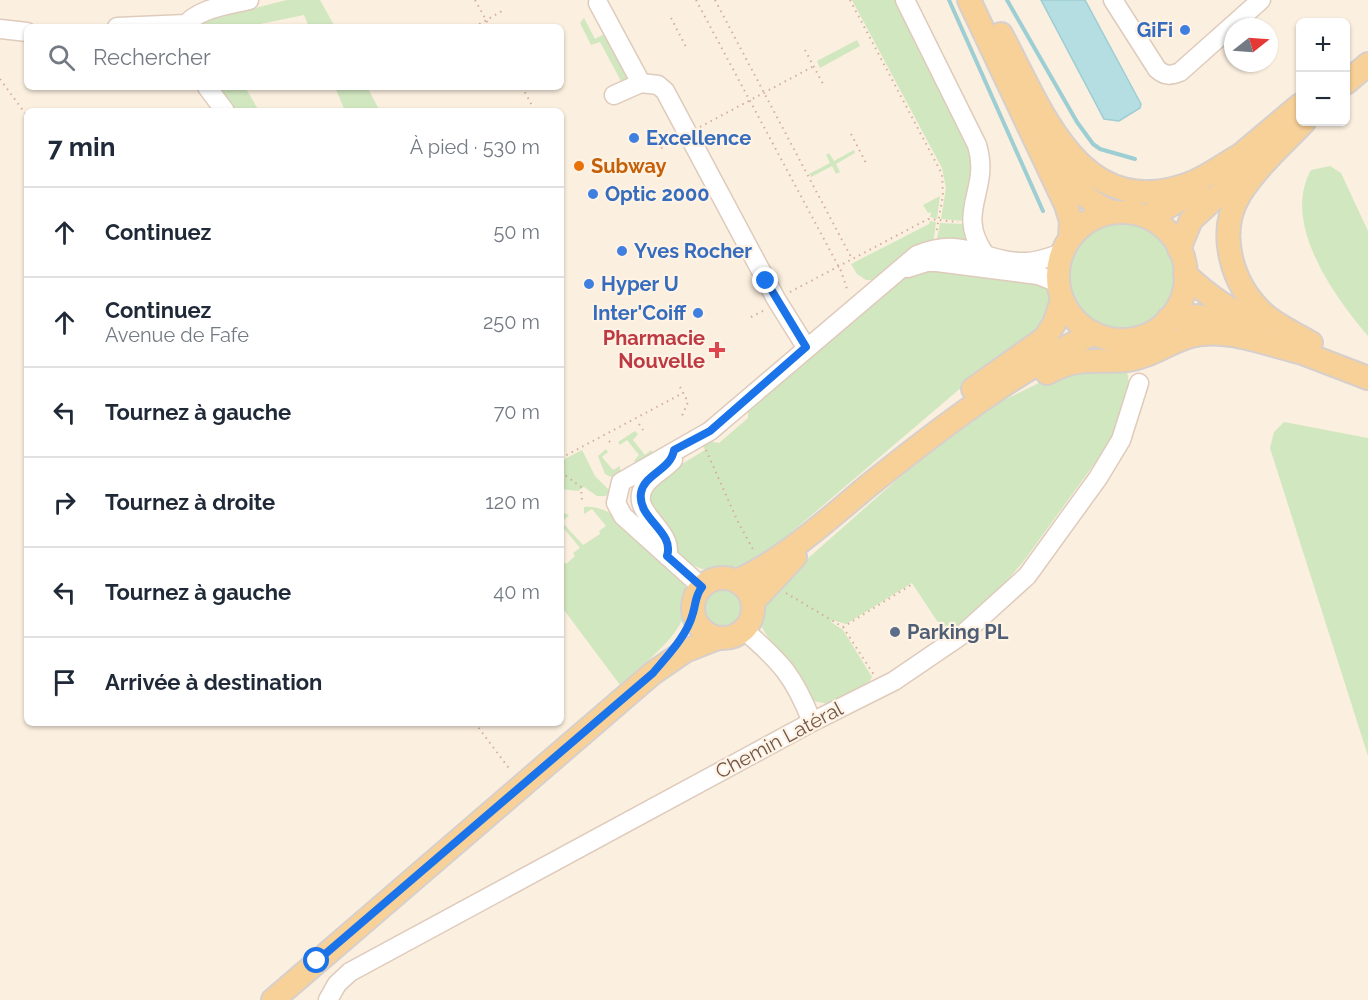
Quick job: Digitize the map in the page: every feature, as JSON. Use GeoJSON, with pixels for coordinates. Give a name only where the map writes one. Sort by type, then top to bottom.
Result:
{"type":"FeatureCollection","features":[{"type":"Feature","properties":{"kind":"main road"},"geometry":{"type":"LineString","coordinates":[[273,1000],[653,673],[685,651],[718,638],[728,638],[744,630],[753,612],[753,602],[765,575],[868,486],[935,420],[980,383],[1044,338],[1054,324],[1071,221],[1066,205],[969,0]]}},
{"type":"Feature","properties":{"kind":"main road"},"geometry":{"type":"LineString","coordinates":[[984,0],[1076,188],[1090,201],[1113,212],[1144,216],[1159,224],[1179,249],[1185,274],[1181,298],[1168,320],[1152,332],[1133,339],[1113,339],[1094,333],[1075,320],[1060,291]]}},
{"type":"Feature","properties":{"kind":"main road"},"geometry":{"type":"LineString","coordinates":[[1001,34],[1061,143],[1077,164],[1099,180],[1119,188],[1142,192],[1165,191],[1188,185],[1242,154]]}},
{"type":"Feature","properties":{"kind":"main road"},"geometry":{"type":"LineString","coordinates":[[1350,63],[1368,47]]}},
{"type":"Feature","properties":{"kind":"main road"},"geometry":{"type":"LineString","coordinates":[[1350,80],[1368,64]]}},
{"type":"Feature","properties":{"kind":"main road"},"geometry":{"type":"LineString","coordinates":[[1144,216],[1158,212],[1199,189],[1296,108]]}},
{"type":"Feature","properties":{"kind":"main road"},"geometry":{"type":"LineString","coordinates":[[1179,249],[1191,220],[1202,208],[1298,126]]}},
{"type":"Feature","properties":{"kind":"main road"},"geometry":{"type":"LineString","coordinates":[[1299,126],[1239,195],[1230,222],[1229,249],[1234,272],[1246,294],[1265,316],[1305,348]]}},
{"type":"Feature","properties":{"kind":"main road"},"geometry":{"type":"LineString","coordinates":[[1066,246],[1087,222],[1113,212]]}},
{"type":"Feature","properties":{"kind":"main road"},"geometry":{"type":"LineString","coordinates":[[1185,274],[1203,291],[1245,318],[1368,378]]}},
{"type":"Feature","properties":{"kind":"main road"},"geometry":{"type":"LineString","coordinates":[[1168,320],[1199,316],[1368,366]]}},
{"type":"Feature","properties":{"kind":"main road"},"geometry":{"type":"LineString","coordinates":[[868,486],[993,391],[1094,333]]}},
{"type":"Feature","properties":{"kind":"main road"},"geometry":{"type":"LineString","coordinates":[[943,429],[1059,366],[1074,361],[1142,357],[1192,336],[1208,334],[1229,335],[1305,348]]}},
{"type":"Feature","properties":{"kind":"main road"},"geometry":{"type":"LineString","coordinates":[[718,638],[702,629],[694,612],[694,603],[702,587],[718,579],[736,581],[765,575]]}},
{"type":"Feature","properties":{"kind":"main road"},"geometry":{"type":"LineString","coordinates":[[736,581],[749,593],[753,602]]}},
{"type":"Feature","properties":{"kind":"main road"},"geometry":{"type":"LineString","coordinates":[[653,673],[678,642],[694,612]]}},
{"type":"Feature","properties":{"kind":"street"},"geometry":{"type":"LineString","coordinates":[[188,24],[206,12],[249,0]]}},
{"type":"Feature","properties":{"kind":"street"},"geometry":{"type":"LineString","coordinates":[[905,0],[977,144],[982,162],[981,179],[971,222],[976,241],[984,253]]}},
{"type":"Feature","properties":{"kind":"street"},"geometry":{"type":"LineString","coordinates":[[1113,0],[1157,69],[1164,75],[1171,76],[1180,72],[1261,0]]}},
{"type":"Feature","properties":{"kind":"street"},"geometry":{"type":"LineString","coordinates":[[601,1],[641,83]]}},
{"type":"Feature","properties":{"kind":"street"},"geometry":{"type":"LineString","coordinates":[[0,29],[24,32]]}},
{"type":"Feature","properties":{"kind":"street"},"geometry":{"type":"LineString","coordinates":[[614,95],[641,83],[658,85],[665,91],[776,299],[806,347]]}},
{"type":"Feature","properties":{"kind":"street"},"geometry":{"type":"LineString","coordinates":[[209,90],[223,108]]}},
{"type":"Feature","properties":{"kind":"street"},"geometry":{"type":"LineString","coordinates":[[702,587],[624,516],[616,503],[616,495],[621,482],[710,431],[806,347],[917,255],[934,249],[959,248],[984,253],[1000,260],[1026,262],[1066,246]]}},
{"type":"Feature","properties":{"kind":"street"},"geometry":{"type":"LineString","coordinates":[[886,280],[913,265],[927,262],[1038,275],[1060,291]]}},
{"type":"Feature","properties":{"kind":"street","name":"Chemin Latéral"},"geometry":{"type":"LineString","coordinates":[[328,1000],[337,984],[350,972],[812,722],[882,687],[963,634],[1027,576],[1098,478],[1122,440],[1139,383]]}},
{"type":"Feature","properties":{"kind":"street"},"geometry":{"type":"LineString","coordinates":[[667,556],[667,542],[643,508],[641,493],[647,482],[672,461],[674,450]]}},
{"type":"Feature","properties":{"kind":"street"},"geometry":{"type":"LineString","coordinates":[[744,630],[782,664],[798,687],[812,722]]}},
{"type":"Feature","properties":{"kind":"path"},"geometry":{"type":"LineString","coordinates":[[475,0],[488,24]]}},
{"type":"Feature","properties":{"kind":"path"},"geometry":{"type":"LineString","coordinates":[[696,0],[841,271],[849,296]]}},
{"type":"Feature","properties":{"kind":"path"},"geometry":{"type":"LineString","coordinates":[[715,0],[852,258]]}},
{"type":"Feature","properties":{"kind":"path"},"geometry":{"type":"LineString","coordinates":[[850,0],[942,174],[944,195],[934,249]]}},
{"type":"Feature","properties":{"kind":"path"},"geometry":{"type":"LineString","coordinates":[[479,24],[504,10]]}},
{"type":"Feature","properties":{"kind":"path"},"geometry":{"type":"LineString","coordinates":[[671,18],[686,47]]}},
{"type":"Feature","properties":{"kind":"path"},"geometry":{"type":"LineString","coordinates":[[805,50],[823,84]]}},
{"type":"Feature","properties":{"kind":"path"},"geometry":{"type":"LineString","coordinates":[[688,133],[814,66]]}},
{"type":"Feature","properties":{"kind":"path"},"geometry":{"type":"LineString","coordinates":[[0,80],[24,112]]}},
{"type":"Feature","properties":{"kind":"path"},"geometry":{"type":"LineString","coordinates":[[524,90],[533,108]]}},
{"type":"Feature","properties":{"kind":"path"},"geometry":{"type":"LineString","coordinates":[[851,134],[866,163]]}},
{"type":"Feature","properties":{"kind":"path"},"geometry":{"type":"LineString","coordinates":[[680,387],[688,402],[681,418]]}},
{"type":"Feature","properties":{"kind":"path"},"geometry":{"type":"LineString","coordinates":[[564,456],[683,393]]}},
{"type":"Feature","properties":{"kind":"path"},"geometry":{"type":"LineString","coordinates":[[639,424],[643,430]]}},
{"type":"Feature","properties":{"kind":"path"},"geometry":{"type":"LineString","coordinates":[[609,441],[613,445]]}},
{"type":"Feature","properties":{"kind":"path"},"geometry":{"type":"LineString","coordinates":[[700,446],[711,456],[765,575],[843,627],[882,687]]}},
{"type":"Feature","properties":{"kind":"path"},"geometry":{"type":"LineString","coordinates":[[564,474],[580,487],[582,501]]}},
{"type":"Feature","properties":{"kind":"path"},"geometry":{"type":"LineString","coordinates":[[843,627],[911,585]]}},
{"type":"Feature","properties":{"kind":"path"},"geometry":{"type":"LineString","coordinates":[[477,726],[521,786]]}},
{"type":"Feature","properties":{"kind":"green space"},"geometry":{"type":"Polygon","coordinates":[[[287,0],[320,0],[333,24],[308,24],[304,15],[260,24],[200,24],[204,21],[287,0]]]}},
{"type":"Feature","properties":{"kind":"green space"},"geometry":{"type":"Polygon","coordinates":[[[852,0],[898,0],[975,160],[964,221],[941,219],[946,188],[942,168],[852,0]]]}},
{"type":"Feature","properties":{"kind":"green space"},"geometry":{"type":"Polygon","coordinates":[[[584,18],[595,39],[604,34],[630,82],[612,87],[621,81],[600,42],[591,45],[580,23],[584,18]]]}},
{"type":"Feature","properties":{"kind":"green space"},"geometry":{"type":"Polygon","coordinates":[[[857,40],[860,46],[820,68],[817,61],[857,40]]]}},
{"type":"Feature","properties":{"kind":"green space"},"geometry":{"type":"Polygon","coordinates":[[[216,90],[247,90],[257,108],[229,108],[216,90]]]}},
{"type":"Feature","properties":{"kind":"green space"},"geometry":{"type":"Polygon","coordinates":[[[336,90],[369,90],[378,108],[344,108],[336,90]]]}},
{"type":"Feature","properties":{"kind":"green space"},"geometry":{"type":"Polygon","coordinates":[[[854,150],[855,153],[836,164],[840,172],[836,174],[832,166],[811,177],[809,174],[830,163],[826,155],[829,153],[834,161],[854,150]]]}},
{"type":"Feature","properties":{"kind":"green space"},"geometry":{"type":"Polygon","coordinates":[[[1330,166],[1341,173],[1368,231],[1368,336],[1327,280],[1307,235],[1302,213],[1303,191],[1311,170],[1330,166]]]}},
{"type":"Feature","properties":{"kind":"green space"},"geometry":{"type":"Polygon","coordinates":[[[940,196],[937,219],[930,217],[931,212],[928,213],[923,205],[940,196]]]}},
{"type":"Feature","properties":{"kind":"green space"},"geometry":{"type":"Polygon","coordinates":[[[1121,220],[1143,224],[1161,236],[1173,254],[1177,276],[1173,298],[1161,316],[1143,328],[1121,332],[1099,328],[1081,316],[1069,298],[1065,276],[1069,254],[1081,236],[1099,224],[1121,220]]]}},
{"type":"Feature","properties":{"kind":"green space"},"geometry":{"type":"Polygon","coordinates":[[[930,221],[936,222],[933,245],[877,280],[866,280],[857,274],[851,264],[929,224],[930,221]]]}},
{"type":"Feature","properties":{"kind":"green space"},"geometry":{"type":"Polygon","coordinates":[[[940,223],[964,224],[974,246],[936,244],[940,223]]]}},
{"type":"Feature","properties":{"kind":"green space"},"geometry":{"type":"Polygon","coordinates":[[[925,267],[1043,284],[1051,297],[1043,328],[976,375],[773,548],[739,566],[715,571],[703,569],[681,556],[671,534],[652,506],[653,487],[678,470],[677,467],[705,450],[702,444],[709,441],[719,443],[748,418],[748,409],[910,272],[925,267]]]}},
{"type":"Feature","properties":{"kind":"green space"},"geometry":{"type":"Polygon","coordinates":[[[1126,365],[1129,384],[1115,431],[1100,456],[1023,562],[984,607],[964,624],[954,629],[941,627],[912,583],[846,624],[832,620],[831,622],[843,630],[872,677],[869,682],[829,704],[813,701],[796,671],[765,633],[762,626],[763,609],[779,584],[909,469],[996,404],[1065,370],[1126,365]]]}},
{"type":"Feature","properties":{"kind":"green space"},"geometry":{"type":"Polygon","coordinates":[[[1284,422],[1368,438],[1368,756],[1270,448],[1274,432],[1284,422]]]}},
{"type":"Feature","properties":{"kind":"green space"},"geometry":{"type":"Polygon","coordinates":[[[635,431],[638,434],[633,440],[645,455],[651,450],[653,453],[636,463],[634,461],[639,455],[627,440],[620,445],[618,442],[635,431]]]}},
{"type":"Feature","properties":{"kind":"green space"},"geometry":{"type":"Polygon","coordinates":[[[606,449],[608,452],[602,457],[613,470],[620,466],[620,474],[611,477],[605,474],[598,456],[606,449]]]}},
{"type":"Feature","properties":{"kind":"green space"},"geometry":{"type":"Polygon","coordinates":[[[582,450],[595,476],[610,491],[606,496],[597,496],[584,487],[578,491],[564,489],[564,459],[582,450]]]}},
{"type":"Feature","properties":{"kind":"green space"},"geometry":{"type":"Polygon","coordinates":[[[584,507],[606,511],[671,568],[684,583],[686,590],[686,610],[675,632],[658,651],[620,685],[564,610],[564,562],[566,564],[575,556],[573,553],[580,548],[564,529],[564,524],[583,545],[600,534],[599,531],[606,526],[592,509],[584,514],[584,507]]]}},
{"type":"Feature","properties":{"kind":"green space"},"geometry":{"type":"Polygon","coordinates":[[[723,587],[739,593],[745,609],[739,625],[723,631],[707,625],[701,609],[707,593],[723,587]]]}},
{"type":"Feature","properties":{"kind":"water"},"geometry":{"type":"Polygon","coordinates":[[[1041,0],[1085,0],[1141,104],[1140,108],[1119,121],[1104,119],[1041,0]]]}},
{"type":"Feature","properties":{"kind":"waterway"},"geometry":{"type":"LineString","coordinates":[[949,0],[1043,211]]}},
{"type":"Feature","properties":{"kind":"waterway"},"geometry":{"type":"LineString","coordinates":[[1007,0],[1077,122],[1093,144],[1100,149],[1135,159]]}},
{"type":"Feature","properties":{"kind":"place","name":"GiFi"},"geometry":{"type":"Point","coordinates":[1185,30]}},
{"type":"Feature","properties":{"kind":"place","name":"Excellence"},"geometry":{"type":"Point","coordinates":[634,138]}},
{"type":"Feature","properties":{"kind":"place","name":"Subway"},"geometry":{"type":"Point","coordinates":[579,166]}},
{"type":"Feature","properties":{"kind":"place","name":"Optic 2000"},"geometry":{"type":"Point","coordinates":[593,194]}},
{"type":"Feature","properties":{"kind":"place","name":"Yves Rocher"},"geometry":{"type":"Point","coordinates":[622,251]}},
{"type":"Feature","properties":{"kind":"place","name":"Hyper U"},"geometry":{"type":"Point","coordinates":[589,284]}},
{"type":"Feature","properties":{"kind":"place","name":"Inter'Coiff"},"geometry":{"type":"Point","coordinates":[698,313]}},
{"type":"Feature","properties":{"kind":"place","name":"Pharmacie Nouvelle"},"geometry":{"type":"Point","coordinates":[717,350]}},
{"type":"Feature","properties":{"kind":"place","name":"Parking PL"},"geometry":{"type":"Point","coordinates":[895,632]}},
{"type":"Feature","properties":{"kind":"route"},"geometry":{"type":"LineString","coordinates":[[317,961],[653,673],[678,642],[694,612],[694,603],[702,587],[667,556],[669,549],[667,542],[643,508],[641,493],[647,482],[672,461],[674,450],[710,431],[806,347],[792,328],[766,281]]}}]}
